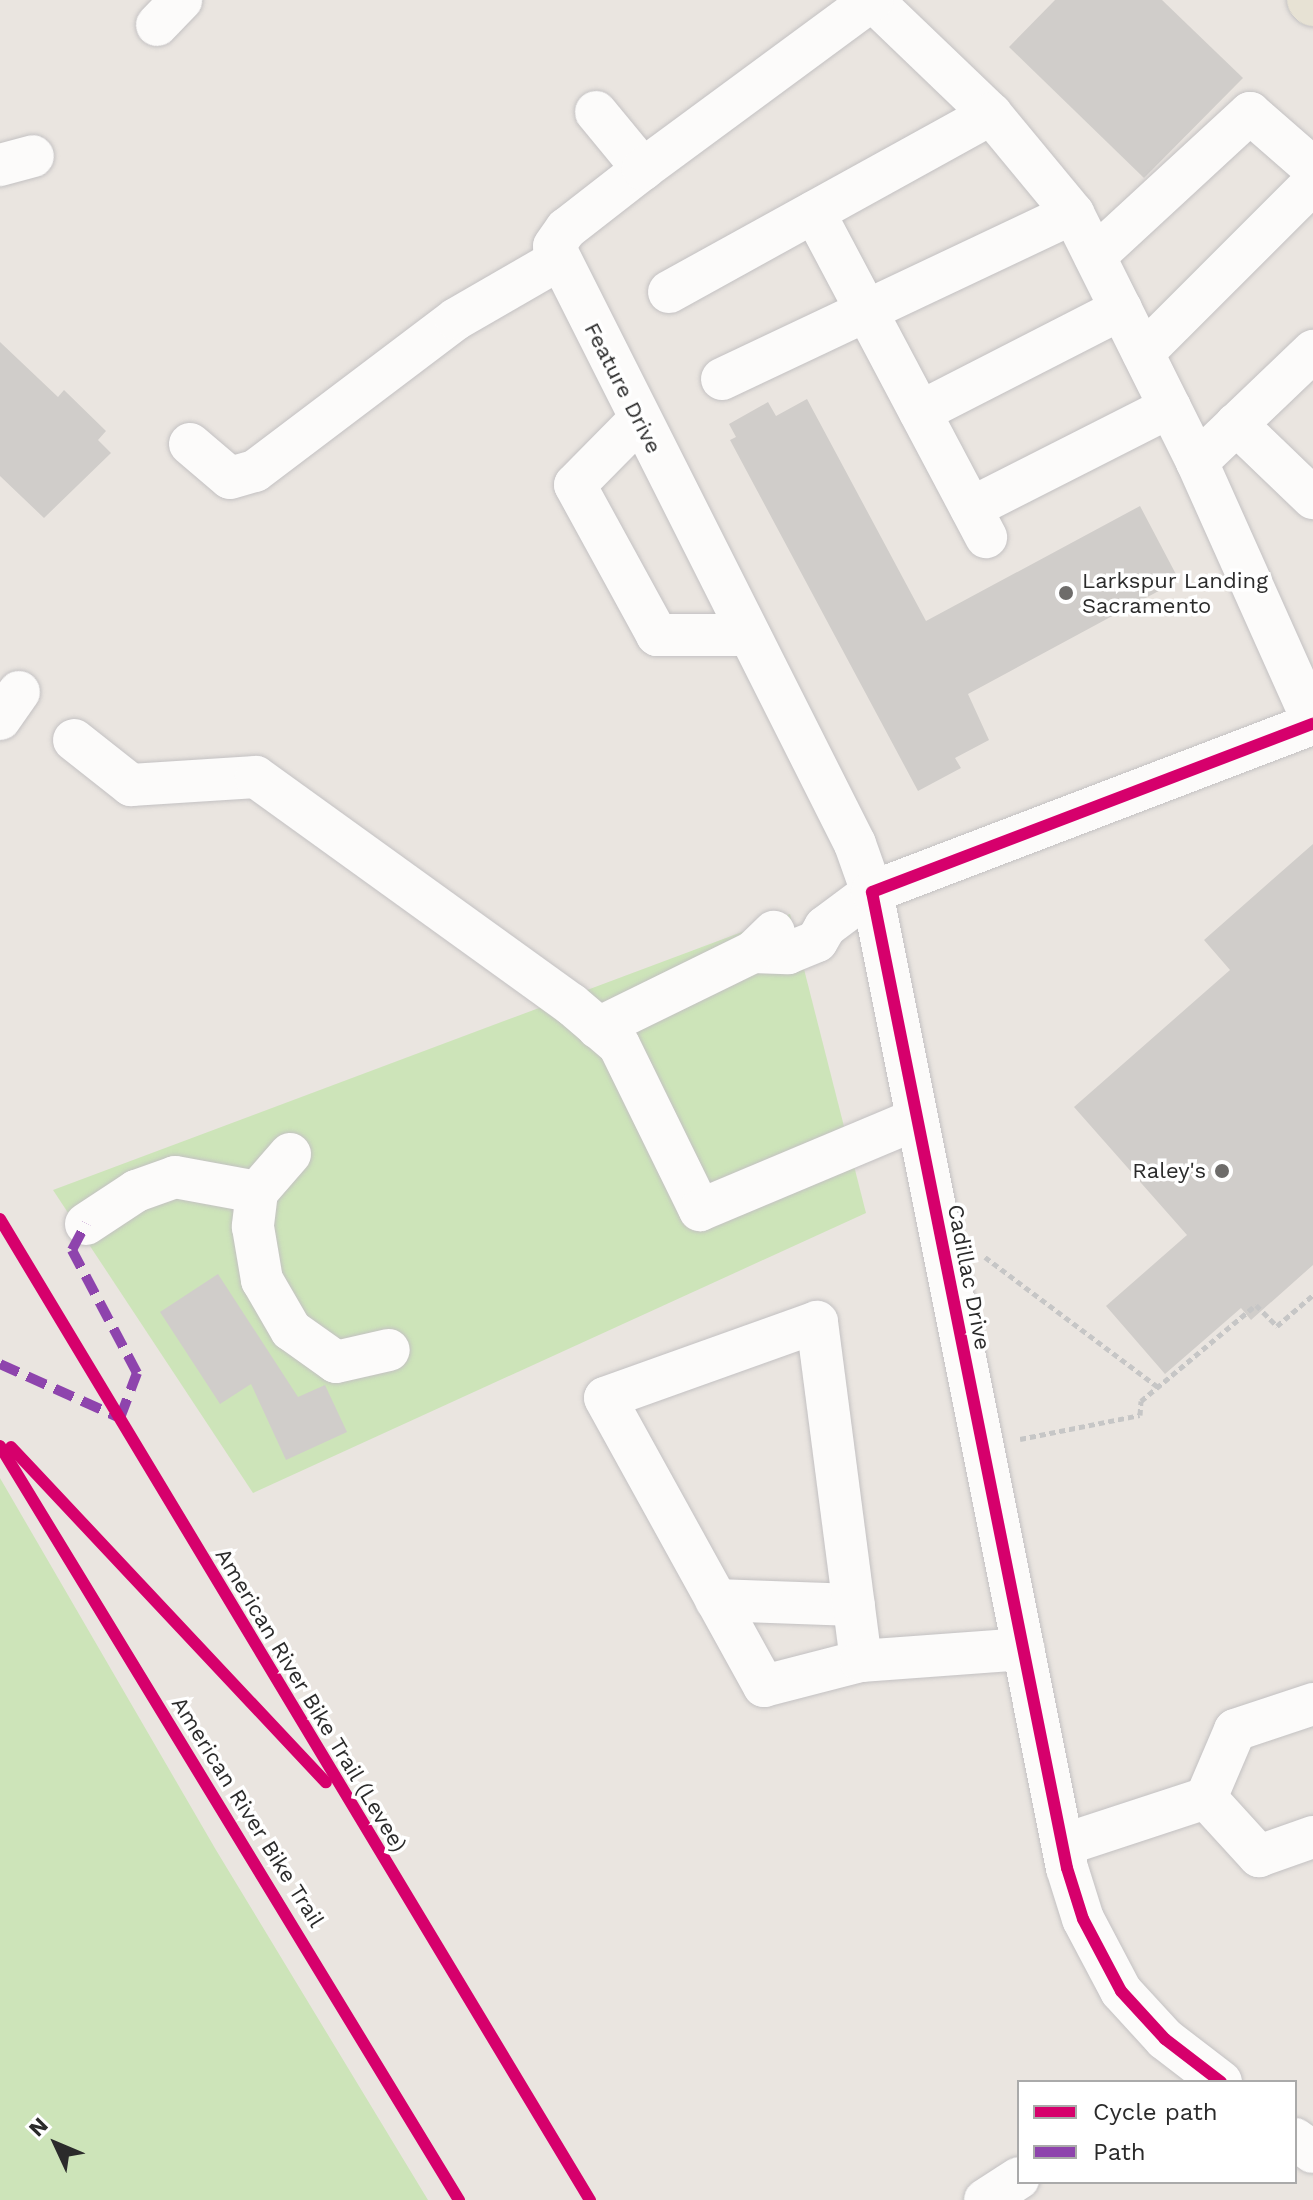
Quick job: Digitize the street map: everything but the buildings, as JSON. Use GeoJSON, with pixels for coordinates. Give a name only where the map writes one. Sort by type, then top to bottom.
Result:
{"type":"FeatureCollection","features":[{"type":"Feature","properties":{"kind":"street"},"geometry":{"type":"LineString","coordinates":[[190,444],[230,478],[255,471],[456,319],[558,260],[554,246],[566,229],[872,0],[991,114],[1073,213],[1197,462],[1313,722],[872,892],[825,927],[817,941],[788,953],[753,952],[598,1028]]}},
{"type":"Feature","properties":{"kind":"street"},"geometry":{"type":"LineString","coordinates":[[596,112],[643,169]]}},
{"type":"Feature","properties":{"kind":"street"},"geometry":{"type":"LineString","coordinates":[[1095,256],[1250,113],[1313,168]]}},
{"type":"Feature","properties":{"kind":"street"},"geometry":{"type":"LineString","coordinates":[[669,292],[991,114]]}},
{"type":"Feature","properties":{"kind":"street"},"geometry":{"type":"LineString","coordinates":[[1143,353],[1313,183]]}},
{"type":"Feature","properties":{"kind":"street"},"geometry":{"type":"LineString","coordinates":[[814,212],[979,523],[1170,407]]}},
{"type":"Feature","properties":{"kind":"street"},"geometry":{"type":"LineString","coordinates":[[722,379],[1073,213]]}},
{"type":"Feature","properties":{"kind":"street","name":"Feature Drive"},"geometry":{"type":"LineString","coordinates":[[558,260],[855,844],[872,892]]}},
{"type":"Feature","properties":{"kind":"street"},"geometry":{"type":"LineString","coordinates":[[920,412],[1121,309]]}},
{"type":"Feature","properties":{"kind":"street"},"geometry":{"type":"LineString","coordinates":[[1197,462],[1313,351]]}},
{"type":"Feature","properties":{"kind":"street"},"geometry":{"type":"LineString","coordinates":[[639,420],[575,485],[657,635],[749,635]]}},
{"type":"Feature","properties":{"kind":"street"},"geometry":{"type":"LineString","coordinates":[[1236,424],[1313,498]]}},
{"type":"Feature","properties":{"kind":"street"},"geometry":{"type":"LineString","coordinates":[[74,740],[131,785],[256,777],[598,1028],[619,1045],[700,1210],[917,1119]]}},
{"type":"Feature","properties":{"kind":"street","name":"Cadillac Drive"},"geometry":{"type":"LineString","coordinates":[[872,892],[1063,1845],[1083,1919],[1121,1991],[1197,2076]]}},
{"type":"Feature","properties":{"kind":"street"},"geometry":{"type":"LineString","coordinates":[[290,1154],[257,1192],[253,1227],[262,1280],[291,1330],[336,1362],[389,1350]]}},
{"type":"Feature","properties":{"kind":"street"},"geometry":{"type":"LineString","coordinates":[[86,1224],[136,1191],[175,1177],[257,1192]]}},
{"type":"Feature","properties":{"kind":"street"},"geometry":{"type":"LineString","coordinates":[[861,1661],[817,1322],[605,1398],[764,1686],[861,1661],[1024,1649]]}},
{"type":"Feature","properties":{"kind":"street"},"geometry":{"type":"LineString","coordinates":[[716,1600],[854,1605]]}},
{"type":"Feature","properties":{"kind":"street"},"geometry":{"type":"LineString","coordinates":[[1063,1845],[1206,1798],[1235,1730],[1313,1704]]}},
{"type":"Feature","properties":{"kind":"street"},"geometry":{"type":"LineString","coordinates":[[1206,1798],[1259,1856],[1313,1837]]}},
{"type":"Feature","properties":{"kind":"street"},"geometry":{"type":"LineString","coordinates":[[985,2200],[1017,2179]]}},
{"type":"Feature","properties":{"kind":"path"},"geometry":{"type":"LineString","coordinates":[[975,1249],[1158,1387]]}},
{"type":"Feature","properties":{"kind":"path"},"geometry":{"type":"LineString","coordinates":[[1010,1441],[1140,1415],[1141,1401],[1256,1305],[1277,1326],[1313,1295]]}},
{"type":"Feature","properties":{"kind":"green space"},"geometry":{"type":"Polygon","coordinates":[[[790,914],[866,1213],[253,1493],[53,1190],[790,914]]]}},
{"type":"Feature","properties":{"kind":"green space"},"geometry":{"type":"Polygon","coordinates":[[[0,1478],[216,1850],[428,2200],[0,2200],[0,1478]]]}},
{"type":"Feature","properties":{"kind":"marked path"},"geometry":{"type":"LineString","coordinates":[[0,1364],[120,1418],[137,1373],[72,1250],[86,1224]]}},
{"type":"Feature","properties":{"kind":"cycle path"},"geometry":{"type":"LineString","coordinates":[[1218,2080],[1165,2039],[1121,1991],[1083,1919],[1067,1868],[872,892],[1313,724]]}},
{"type":"Feature","properties":{"kind":"cycle path","name":"American River Bike Trail (Levee)"},"geometry":{"type":"LineString","coordinates":[[0,1219],[590,2200]]}},
{"type":"Feature","properties":{"kind":"cycle path","name":"American River Bike Trail"},"geometry":{"type":"LineString","coordinates":[[0,1446],[459,2200]]}},
{"type":"Feature","properties":{"kind":"cycle path"},"geometry":{"type":"LineString","coordinates":[[11,1447],[326,1782]]}},
{"type":"Feature","properties":{"kind":"place","name":"Larkspur Landing Sacramento"},"geometry":{"type":"Point","coordinates":[1066,593]}},
{"type":"Feature","properties":{"kind":"place","name":"Raley's"},"geometry":{"type":"Point","coordinates":[1222,1171]}}]}
